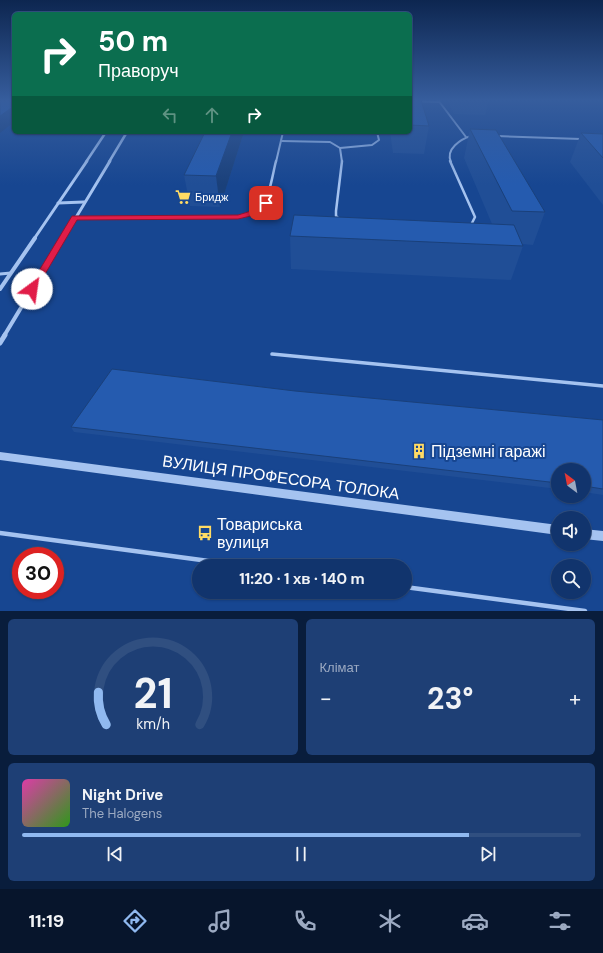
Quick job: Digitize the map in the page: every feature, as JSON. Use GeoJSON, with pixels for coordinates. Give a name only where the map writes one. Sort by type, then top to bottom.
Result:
{"type":"FeatureCollection","features":[{"type":"Feature","properties":{"kind":"street"},"geometry":{"type":"LineString","coordinates":[[0,289],[105,134]]}},
{"type":"Feature","properties":{"kind":"street"},"geometry":{"type":"LineString","coordinates":[[0,343],[126,134]]}},
{"type":"Feature","properties":{"kind":"street"},"geometry":{"type":"LineString","coordinates":[[58,203],[84,202]]}},
{"type":"Feature","properties":{"kind":"street","name":"ВУЛИЦЯ ПРОФЕСОРА ТОЛОКА"},"geometry":{"type":"LineString","coordinates":[[0,456],[551,529]]}},
{"type":"Feature","properties":{"kind":"street"},"geometry":{"type":"LineString","coordinates":[[591,535],[603,536]]}},
{"type":"Feature","properties":{"kind":"lane"},"geometry":{"type":"LineString","coordinates":[[459,129],[466,137]]}},
{"type":"Feature","properties":{"kind":"lane"},"geometry":{"type":"LineString","coordinates":[[75,218],[238,217],[250,214],[262,208],[266,203],[283,134]]}},
{"type":"Feature","properties":{"kind":"lane"},"geometry":{"type":"LineString","coordinates":[[282,141],[330,142],[340,148],[372,145],[379,140],[378,134]]}},
{"type":"Feature","properties":{"kind":"lane"},"geometry":{"type":"LineString","coordinates":[[469,227],[475,217],[448,158],[449,152],[453,147],[466,137],[474,136]]}},
{"type":"Feature","properties":{"kind":"lane"},"geometry":{"type":"LineString","coordinates":[[491,136],[582,140]]}},
{"type":"Feature","properties":{"kind":"lane"},"geometry":{"type":"LineString","coordinates":[[340,148],[342,160],[336,216],[339,219],[344,220]]}},
{"type":"Feature","properties":{"kind":"lane"},"geometry":{"type":"LineString","coordinates":[[0,274],[11,273]]}},
{"type":"Feature","properties":{"kind":"lane"},"geometry":{"type":"LineString","coordinates":[[272,354],[603,386]]}},
{"type":"Feature","properties":{"kind":"lane"},"geometry":{"type":"LineString","coordinates":[[0,533],[194,559]]}},
{"type":"Feature","properties":{"kind":"lane"},"geometry":{"type":"LineString","coordinates":[[412,588],[585,611]]}},
{"type":"Feature","properties":{"kind":"building"},"geometry":{"type":"Polygon","coordinates":[[[470,129],[496,130],[545,212],[512,211],[470,129]]]}},
{"type":"Feature","properties":{"kind":"building"},"geometry":{"type":"Polygon","coordinates":[[[581,133],[603,134],[603,158],[581,133]]]}},
{"type":"Feature","properties":{"kind":"building"},"geometry":{"type":"Polygon","coordinates":[[[204,134],[231,134],[216,176],[184,175],[204,134]]]}},
{"type":"Feature","properties":{"kind":"building"},"geometry":{"type":"Polygon","coordinates":[[[294,215],[514,225],[523,246],[290,236],[294,215]]]}},
{"type":"Feature","properties":{"kind":"building","name":"Підземні гаражі"},"geometry":{"type":"Polygon","coordinates":[[[112,369],[295,391],[603,420],[603,489],[591,487],[591,463],[551,463],[551,482],[71,427],[112,369]]]}},
{"type":"Feature","properties":{"kind":"place","name":"Бридж"},"geometry":{"type":"Point","coordinates":[183,197]}},
{"type":"Feature","properties":{"kind":"place","name":"Підземні гаражі"},"geometry":{"type":"Point","coordinates":[419,451]}},
{"type":"Feature","properties":{"kind":"place","name":"Товариська вулиця"},"geometry":{"type":"Point","coordinates":[205,533]}},
{"type":"Feature","properties":{"kind":"route"},"geometry":{"type":"LineString","coordinates":[[32,289],[75,218],[238,217],[250,214],[262,208],[266,203]]}}]}
